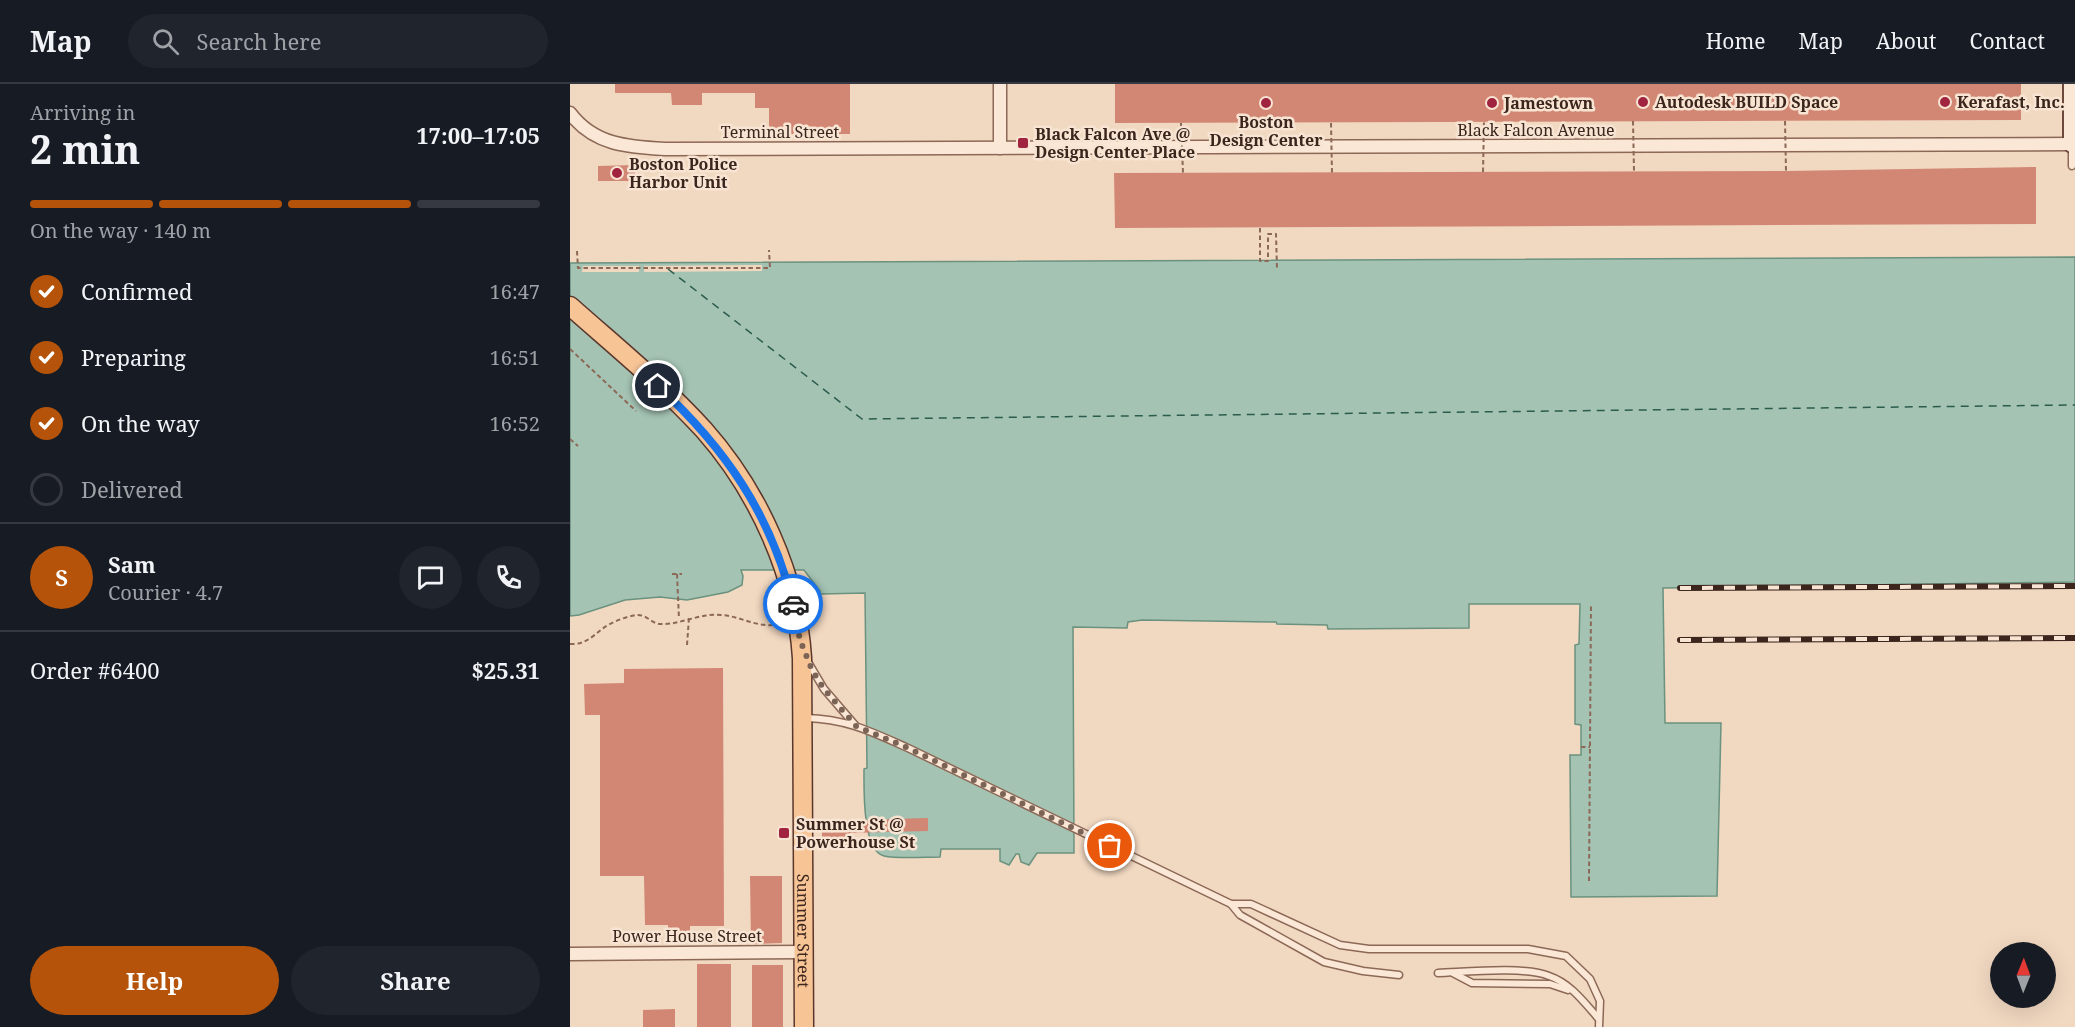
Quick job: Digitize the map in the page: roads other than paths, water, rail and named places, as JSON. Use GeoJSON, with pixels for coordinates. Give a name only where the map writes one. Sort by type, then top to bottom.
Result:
{"type":"FeatureCollection","features":[{"type":"Feature","properties":{"kind":"main road","name":"Summer Street"},"geometry":{"type":"LineString","coordinates":[[570,306],[683,408],[715,444],[753,500],[786,577],[800,640],[804,1027]]}},
{"type":"Feature","properties":{"kind":"street"},"geometry":{"type":"LineString","coordinates":[[1000,84],[1000,148]]}},
{"type":"Feature","properties":{"kind":"street"},"geometry":{"type":"LineString","coordinates":[[2072,84],[2072,144]]}},
{"type":"Feature","properties":{"kind":"street","name":"Terminal Street"},"geometry":{"type":"LineString","coordinates":[[570,113],[578,124],[591,134],[614,144],[629,147],[665,149],[1000,148]]}},
{"type":"Feature","properties":{"kind":"street","name":"Black Falcon Avenue"},"geometry":{"type":"LineString","coordinates":[[1000,148],[2072,144]]}},
{"type":"Feature","properties":{"kind":"street","name":"Power House Street"},"geometry":{"type":"LineString","coordinates":[[570,954],[803,952]]}},
{"type":"Feature","properties":{"kind":"lane"},"geometry":{"type":"LineString","coordinates":[[2072,144],[2072,166]]}},
{"type":"Feature","properties":{"kind":"lane"},"geometry":{"type":"LineString","coordinates":[[800,640],[814,675],[856,726]]}},
{"type":"Feature","properties":{"kind":"lane"},"geometry":{"type":"LineString","coordinates":[[802,718],[831,719],[856,726],[908,748],[1232,904],[1251,904],[1340,945],[1369,949],[1528,948],[1566,956],[1590,979],[1600,1000],[1599,1027]]}},
{"type":"Feature","properties":{"kind":"lane"},"geometry":{"type":"LineString","coordinates":[[1232,904],[1240,915],[1323,962],[1363,971],[1399,975]]}},
{"type":"Feature","properties":{"kind":"lane"},"geometry":{"type":"LineString","coordinates":[[1438,973],[1531,971],[1551,976],[1576,993],[1598,1018]]}},
{"type":"Feature","properties":{"kind":"lane"},"geometry":{"type":"LineString","coordinates":[[1452,973],[1472,982],[1550,984],[1576,993]]}},
{"type":"Feature","properties":{"kind":"railway"},"geometry":{"type":"LineString","coordinates":[[1680,588],[2075,586]]}},
{"type":"Feature","properties":{"kind":"railway"},"geometry":{"type":"LineString","coordinates":[[1680,640],[2075,638]]}},
{"type":"Feature","properties":{"kind":"place","name":"Autodesk BUILD Space"},"geometry":{"type":"Point","coordinates":[1643,102]}},
{"type":"Feature","properties":{"kind":"place","name":"Kerafast, Inc."},"geometry":{"type":"Point","coordinates":[1945,102]}},
{"type":"Feature","properties":{"kind":"place","name":"Boston Design Center"},"geometry":{"type":"Point","coordinates":[1266,103]}},
{"type":"Feature","properties":{"kind":"place","name":"Jamestown"},"geometry":{"type":"Point","coordinates":[1492,103]}},
{"type":"Feature","properties":{"kind":"place","name":"Black Falcon Ave @ Design Center Place"},"geometry":{"type":"Point","coordinates":[1023,143]}},
{"type":"Feature","properties":{"kind":"place","name":"Boston Police Harbor Unit"},"geometry":{"type":"Point","coordinates":[617,173]}},
{"type":"Feature","properties":{"kind":"place","name":"Summer St @ Powerhouse St"},"geometry":{"type":"Point","coordinates":[784,833]}}]}
